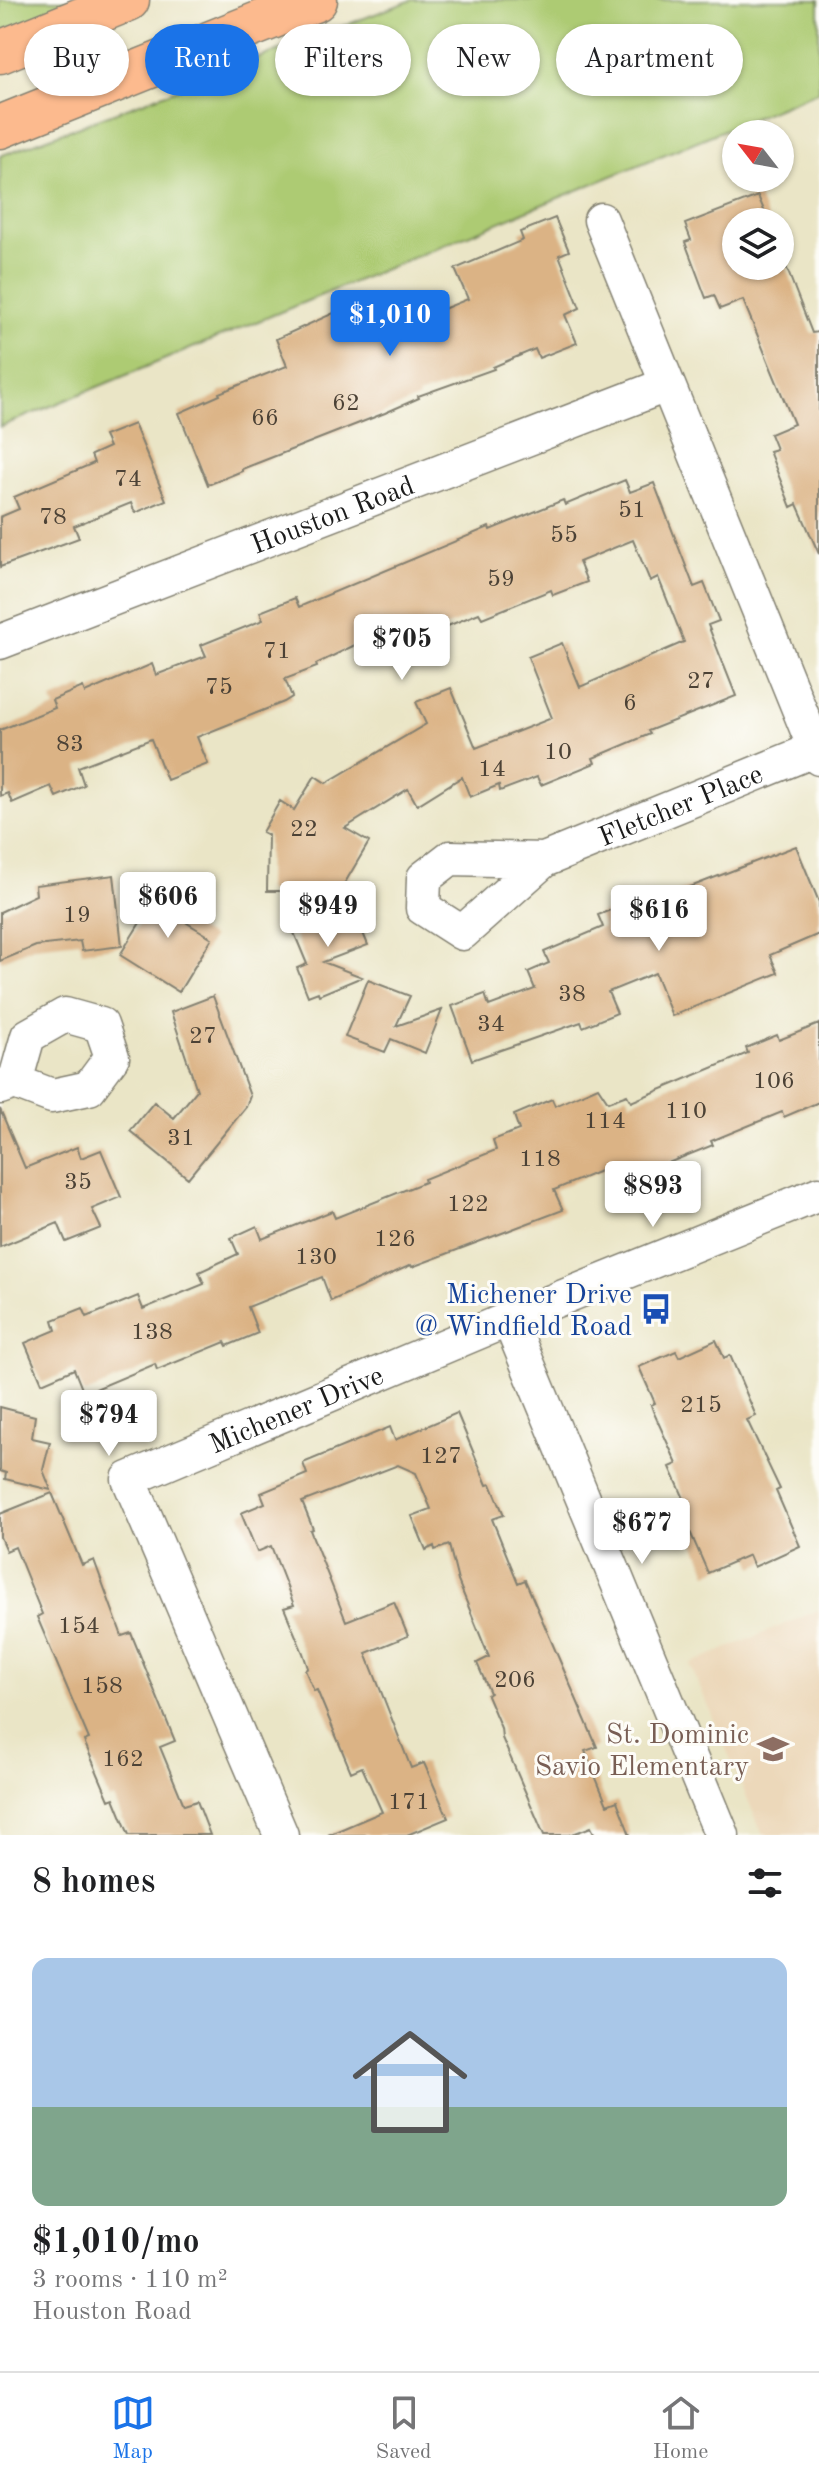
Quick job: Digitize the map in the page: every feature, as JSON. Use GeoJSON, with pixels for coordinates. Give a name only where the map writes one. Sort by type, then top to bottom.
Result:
{"type":"FeatureCollection","features":[{"type":"Feature","properties":{"kind":"main road"},"geometry":{"type":"LineString","coordinates":[[0,52],[128,0]]}},
{"type":"Feature","properties":{"kind":"main road"},"geometry":{"type":"LineString","coordinates":[[0,127],[316,0]]}},
{"type":"Feature","properties":{"kind":"street"},"geometry":{"type":"LineString","coordinates":[[601,220],[817,754]]}},
{"type":"Feature","properties":{"kind":"street","name":"Houston Road"},"geometry":{"type":"LineString","coordinates":[[0,642],[666,385]]}},
{"type":"Feature","properties":{"kind":"street","name":"Fletcher Place"},"geometry":{"type":"LineString","coordinates":[[544,860],[817,754]]}},
{"type":"Feature","properties":{"kind":"street","name":"Michener Drive"},"geometry":{"type":"LineString","coordinates":[[281,1835],[129,1479],[509,1319],[819,1194]]}},
{"type":"Feature","properties":{"kind":"street"},"geometry":{"type":"LineString","coordinates":[[509,1319],[722,1835]]}},
{"type":"Feature","properties":{"kind":"shaded area","name":"St. Dominic Savio Elementary"},"geometry":{"type":"Polygon","coordinates":[[[819,1610],[819,1835],[763,1835],[690,1664],[819,1610]]]}},
{"type":"Feature","properties":{"kind":"green space"},"geometry":{"type":"Polygon","coordinates":[[[0,0],[79,0],[0,32],[0,0]]]}},
{"type":"Feature","properties":{"kind":"green space"},"geometry":{"type":"Polygon","coordinates":[[[412,0],[819,0],[819,91],[748,120],[722,120],[722,131],[0,427],[0,156],[158,96],[259,96],[259,58],[275,52],[275,96],[411,96],[411,24],[349,24],[412,0]]]}},
{"type":"Feature","properties":{"kind":"building"},"geometry":{"type":"Polygon","coordinates":[[[758,196],[763,208],[727,208],[758,196]]]}},
{"type":"Feature","properties":{"kind":"building"},"geometry":{"type":"Polygon","coordinates":[[[722,210],[722,280],[791,280],[812,333],[819,332],[819,554],[797,504],[791,507],[769,451],[776,449],[770,434],[794,424],[743,300],[720,309],[714,295],[706,298],[685,242],[691,240],[685,224],[722,210]]]}},
{"type":"Feature","properties":{"kind":"building"},"geometry":{"type":"Polygon","coordinates":[[[555,218],[569,251],[559,255],[580,308],[565,315],[577,343],[539,358],[535,349],[494,369],[418,396],[385,413],[208,485],[179,413],[287,366],[276,339],[367,298],[382,334],[468,299],[455,269],[523,240],[520,232],[555,218]]]}},
{"type":"Feature","properties":{"kind":"building"},"geometry":{"type":"Polygon","coordinates":[[[134,424],[166,500],[135,513],[131,503],[74,526],[79,538],[0,567],[0,517],[19,509],[14,497],[94,463],[91,455],[109,447],[104,436],[134,424]]]}},
{"type":"Feature","properties":{"kind":"building"},"geometry":{"type":"Polygon","coordinates":[[[625,480],[630,492],[654,483],[694,587],[704,583],[719,621],[708,625],[736,696],[648,731],[650,734],[593,758],[595,763],[541,785],[537,777],[500,791],[499,785],[470,797],[462,777],[417,805],[408,789],[345,828],[369,842],[340,891],[267,891],[268,835],[262,832],[280,801],[294,810],[315,776],[326,783],[426,724],[416,702],[451,688],[476,748],[552,718],[528,657],[562,643],[580,687],[684,642],[658,577],[650,581],[633,540],[579,562],[587,582],[553,595],[551,590],[482,618],[479,613],[409,642],[402,626],[285,679],[292,697],[197,737],[208,764],[167,780],[151,739],[78,767],[84,785],[56,797],[51,786],[12,803],[8,793],[0,796],[0,730],[55,708],[52,700],[83,687],[85,693],[152,664],[156,675],[206,656],[201,645],[263,620],[260,612],[295,598],[299,607],[489,527],[490,530],[563,500],[565,505],[625,480]]]}},
{"type":"Feature","properties":{"kind":"building"},"geometry":{"type":"Polygon","coordinates":[[[796,846],[819,902],[819,934],[770,955],[778,973],[672,1016],[655,973],[608,992],[617,1013],[583,1027],[581,1022],[472,1060],[452,1006],[485,994],[489,1006],[535,989],[528,972],[549,963],[544,952],[603,927],[598,915],[630,902],[631,905],[642,901],[644,905],[796,846]]]}},
{"type":"Feature","properties":{"kind":"building"},"geometry":{"type":"Polygon","coordinates":[[[114,875],[122,946],[82,951],[80,941],[36,946],[0,961],[0,912],[36,895],[35,885],[114,875]]]}},
{"type":"Feature","properties":{"kind":"building"},"geometry":{"type":"Polygon","coordinates":[[[164,884],[198,904],[187,923],[212,938],[179,992],[120,955],[164,884]]]}},
{"type":"Feature","properties":{"kind":"building"},"geometry":{"type":"Polygon","coordinates":[[[351,904],[368,945],[323,962],[362,977],[319,995],[318,992],[308,996],[297,968],[307,964],[292,928],[351,904]]]}},
{"type":"Feature","properties":{"kind":"building"},"geometry":{"type":"Polygon","coordinates":[[[368,980],[410,996],[396,1026],[442,1010],[425,1053],[391,1039],[385,1052],[345,1037],[368,980]]]}},
{"type":"Feature","properties":{"kind":"building"},"geometry":{"type":"Polygon","coordinates":[[[213,996],[250,1096],[246,1107],[188,1178],[130,1131],[154,1102],[174,1118],[197,1090],[171,1012],[213,996]]]}},
{"type":"Feature","properties":{"kind":"building"},"geometry":{"type":"Polygon","coordinates":[[[819,1024],[819,1102],[784,1117],[782,1112],[711,1141],[713,1145],[621,1182],[614,1165],[554,1190],[563,1210],[411,1265],[331,1301],[322,1277],[248,1307],[258,1333],[227,1346],[225,1342],[157,1370],[155,1364],[84,1394],[74,1369],[42,1383],[25,1343],[56,1330],[53,1320],[83,1308],[87,1317],[138,1296],[143,1309],[204,1284],[199,1272],[238,1254],[231,1238],[257,1226],[262,1239],[332,1211],[335,1218],[425,1182],[424,1179],[496,1150],[493,1140],[519,1130],[514,1115],[552,1099],[555,1106],[598,1087],[608,1102],[627,1095],[631,1102],[748,1053],[746,1048],[777,1035],[779,1040],[819,1024]]]}},
{"type":"Feature","properties":{"kind":"building"},"geometry":{"type":"Polygon","coordinates":[[[0,1109],[25,1168],[77,1147],[81,1158],[101,1150],[121,1197],[92,1209],[101,1228],[66,1242],[58,1223],[0,1247],[0,1109]]]}},
{"type":"Feature","properties":{"kind":"building"},"geometry":{"type":"Polygon","coordinates":[[[716,1340],[724,1358],[730,1355],[756,1416],[747,1420],[780,1489],[776,1491],[800,1546],[754,1567],[749,1555],[708,1573],[681,1511],[686,1503],[670,1467],[677,1464],[653,1411],[651,1405],[655,1403],[639,1367],[676,1351],[679,1357],[716,1340]]]}},
{"type":"Feature","properties":{"kind":"building"},"geometry":{"type":"Polygon","coordinates":[[[0,1407],[35,1416],[32,1438],[50,1442],[43,1470],[51,1490],[5,1479],[6,1473],[0,1471],[0,1407]]]}},
{"type":"Feature","properties":{"kind":"building"},"geometry":{"type":"Polygon","coordinates":[[[457,1413],[487,1485],[491,1484],[504,1515],[492,1519],[518,1583],[525,1580],[597,1747],[585,1751],[607,1805],[617,1801],[630,1835],[595,1835],[591,1827],[570,1835],[544,1835],[487,1695],[490,1693],[477,1663],[489,1657],[458,1581],[449,1545],[426,1550],[412,1516],[431,1509],[416,1473],[398,1465],[302,1502],[346,1621],[394,1602],[408,1636],[366,1653],[411,1768],[424,1763],[448,1818],[407,1835],[328,1835],[382,1812],[362,1767],[351,1772],[317,1690],[314,1691],[305,1670],[308,1668],[303,1653],[284,1608],[294,1605],[271,1546],[257,1552],[241,1513],[265,1503],[261,1493],[307,1474],[303,1463],[390,1427],[395,1440],[457,1413]]]}},
{"type":"Feature","properties":{"kind":"building"},"geometry":{"type":"Polygon","coordinates":[[[52,1493],[82,1565],[94,1560],[122,1636],[131,1633],[175,1741],[160,1747],[184,1805],[197,1801],[210,1835],[129,1835],[114,1798],[109,1800],[84,1741],[89,1739],[37,1617],[42,1614],[15,1547],[6,1551],[0,1537],[0,1514],[52,1493]]]}},
{"type":"Feature","properties":{"kind":"place","name":"Michener Drive @ Windfield Road"},"geometry":{"type":"Point","coordinates":[656,1309]}},
{"type":"Feature","properties":{"kind":"place","name":"St. Dominic Savio Elementary"},"geometry":{"type":"Point","coordinates":[773,1749]}}]}
